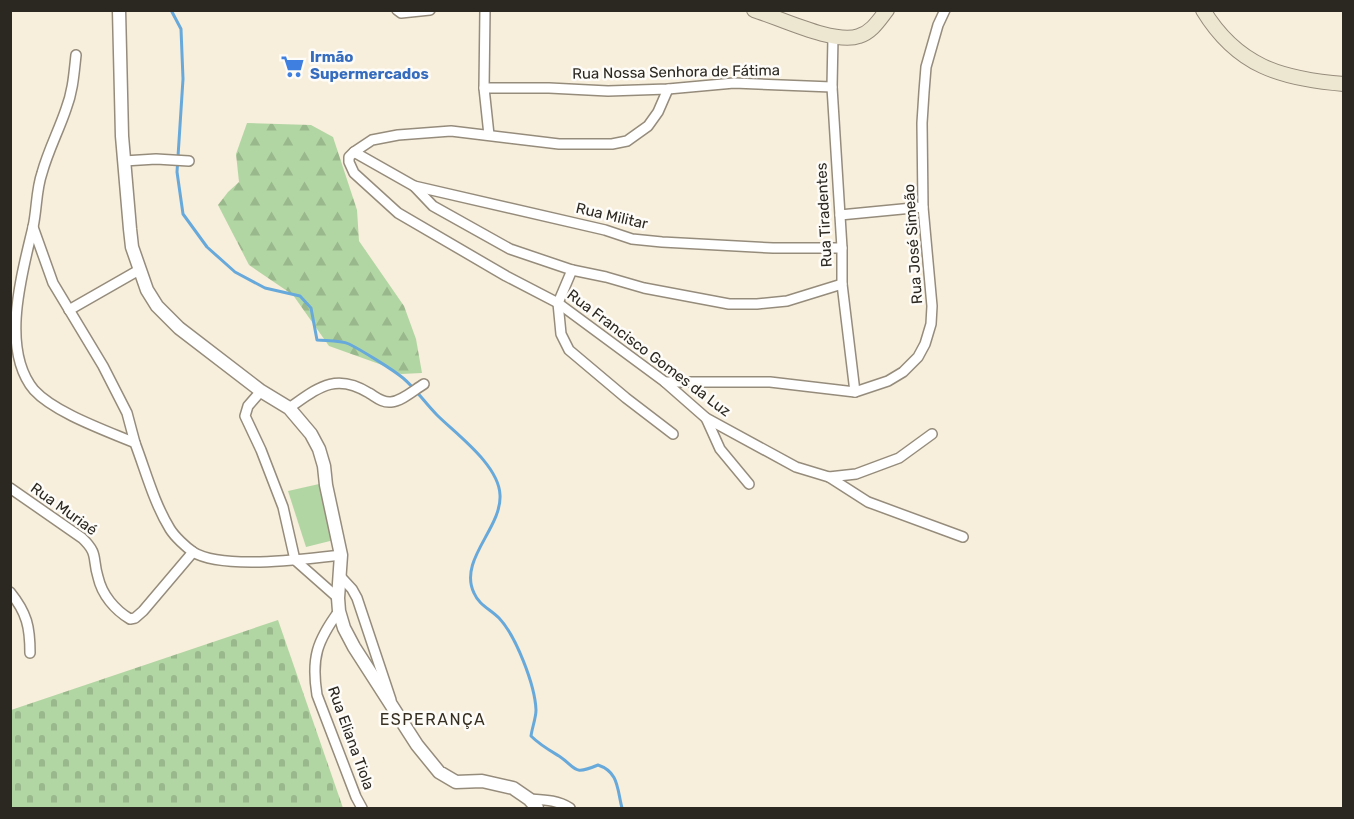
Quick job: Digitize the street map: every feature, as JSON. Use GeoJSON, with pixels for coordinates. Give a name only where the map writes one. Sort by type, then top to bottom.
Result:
{"type":"FeatureCollection","features":[{"type":"Feature","properties":{"kind":"main road"},"geometry":{"type":"LineString","coordinates":[[754,10],[833,37],[858,37],[866,33],[887,10]]}},
{"type":"Feature","properties":{"kind":"main road"},"geometry":{"type":"LineString","coordinates":[[1203,10],[1215,31],[1233,48],[1254,62],[1296,79],[1344,84]]}},
{"type":"Feature","properties":{"kind":"street"},"geometry":{"type":"LineString","coordinates":[[119,10],[124,161],[132,247],[147,290],[157,306],[179,328],[261,391],[289,408],[311,434],[324,466],[341,555],[338,598],[344,628],[417,745],[439,772],[456,782],[482,781],[513,788],[533,804],[549,800],[562,803],[570,808]]}},
{"type":"Feature","properties":{"kind":"street"},"geometry":{"type":"LineString","coordinates":[[397,10],[401,13],[430,10]]}},
{"type":"Feature","properties":{"kind":"street"},"geometry":{"type":"LineString","coordinates":[[485,10],[484,88],[489,135]]}},
{"type":"Feature","properties":{"kind":"street","name":"Rua José Simeão"},"geometry":{"type":"LineString","coordinates":[[665,382],[770,382],[855,392],[888,381],[903,372],[918,357],[931,324],[932,306],[923,207],[922,123],[926,67],[938,25],[945,10]]}},
{"type":"Feature","properties":{"kind":"street","name":"Rua Tiradentes"},"geometry":{"type":"LineString","coordinates":[[833,37],[832,87],[842,248],[842,284],[855,392]]}},
{"type":"Feature","properties":{"kind":"street"},"geometry":{"type":"LineString","coordinates":[[76,54],[74,80],[67,106],[41,175],[33,226],[16,298],[14,326],[17,350],[24,376],[35,391],[60,408],[135,443]]}},
{"type":"Feature","properties":{"kind":"street","name":"Rua Nossa Senhora de Fátima"},"geometry":{"type":"LineString","coordinates":[[484,88],[608,91],[668,89],[734,83],[832,87]]}},
{"type":"Feature","properties":{"kind":"street"},"geometry":{"type":"LineString","coordinates":[[668,89],[658,112],[648,126],[627,141],[612,144],[559,144],[451,131],[398,135],[372,140],[354,152],[414,186],[433,206],[470,229],[510,249],[572,270],[644,288],[729,304],[787,301],[842,284]]}},
{"type":"Feature","properties":{"kind":"street","name":"Rua Francisco Gomes da Luz"},"geometry":{"type":"LineString","coordinates":[[354,152],[349,157],[350,168],[398,213],[506,276],[558,303],[665,382],[706,418],[796,467],[829,477],[856,474],[898,458],[932,434]]}},
{"type":"Feature","properties":{"kind":"street"},"geometry":{"type":"LineString","coordinates":[[124,161],[157,159],[186,161]]}},
{"type":"Feature","properties":{"kind":"street","name":"Rua Militar"},"geometry":{"type":"LineString","coordinates":[[414,186],[595,227],[632,238],[773,248],[842,248]]}},
{"type":"Feature","properties":{"kind":"street"},"geometry":{"type":"LineString","coordinates":[[840,215],[923,207]]}},
{"type":"Feature","properties":{"kind":"street"},"geometry":{"type":"LineString","coordinates":[[33,226],[54,283],[127,412],[135,443],[157,505],[172,531],[193,552],[218,560],[295,560],[341,555]]}},
{"type":"Feature","properties":{"kind":"street"},"geometry":{"type":"LineString","coordinates":[[69,310],[139,270]]}},
{"type":"Feature","properties":{"kind":"street"},"geometry":{"type":"LineString","coordinates":[[572,270],[558,303],[561,334],[569,350],[673,434]]}},
{"type":"Feature","properties":{"kind":"street"},"geometry":{"type":"LineString","coordinates":[[289,408],[318,388],[329,384],[345,382],[356,385],[386,402],[397,401],[421,386]]}},
{"type":"Feature","properties":{"kind":"street"},"geometry":{"type":"LineString","coordinates":[[261,391],[248,406],[245,416],[283,507],[295,560],[338,598]]}},
{"type":"Feature","properties":{"kind":"street"},"geometry":{"type":"LineString","coordinates":[[706,418],[720,449],[749,484]]}},
{"type":"Feature","properties":{"kind":"street"},"geometry":{"type":"LineString","coordinates":[[829,477],[868,502],[963,537]]}},
{"type":"Feature","properties":{"kind":"street","name":"Rua Muriaé"},"geometry":{"type":"LineString","coordinates":[[10,488],[91,546],[95,553],[98,579],[103,591],[128,619],[135,618],[143,611],[193,552]]}},
{"type":"Feature","properties":{"kind":"street"},"geometry":{"type":"LineString","coordinates":[[340,576],[357,598],[393,705]]}},
{"type":"Feature","properties":{"kind":"street"},"geometry":{"type":"LineString","coordinates":[[10,592],[22,606],[30,629],[30,653]]}},
{"type":"Feature","properties":{"kind":"street","name":"Rua Eliana Tiola"},"geometry":{"type":"LineString","coordinates":[[339,611],[321,637],[314,678],[320,705],[362,808]]}},
{"type":"Feature","properties":{"kind":"green space"},"geometry":{"type":"Polygon","coordinates":[[[247,123],[311,125],[333,137],[357,210],[359,241],[404,306],[416,339],[422,373],[401,374],[329,346],[293,295],[249,265],[218,205],[239,182],[236,154],[247,123]]]}},
{"type":"Feature","properties":{"kind":"green space"},"geometry":{"type":"Polygon","coordinates":[[[319,484],[334,540],[306,547],[288,491],[319,484]]]}},
{"type":"Feature","properties":{"kind":"green space"},"geometry":{"type":"Polygon","coordinates":[[[278,620],[343,808],[11,808],[11,710],[278,620]]]}},
{"type":"Feature","properties":{"kind":"waterway"},"geometry":{"type":"LineString","coordinates":[[171,10],[181,29],[183,79],[177,172],[183,214],[207,247],[235,272],[265,288],[300,296],[311,308],[317,340],[349,344],[403,378],[485,462],[498,484],[499,507],[472,568],[471,581],[474,593],[479,601],[505,626],[524,661],[536,710],[531,736],[576,769],[583,770],[598,765],[605,768],[614,777],[622,808]]}},
{"type":"Feature","properties":{"kind":"place","name":"Irmão Supermercados"},"geometry":{"type":"Point","coordinates":[292,66]}},
{"type":"Feature","properties":{"kind":"district","name":"ESPERANÇA"},"geometry":{"type":"Point","coordinates":[433,719]}}]}
